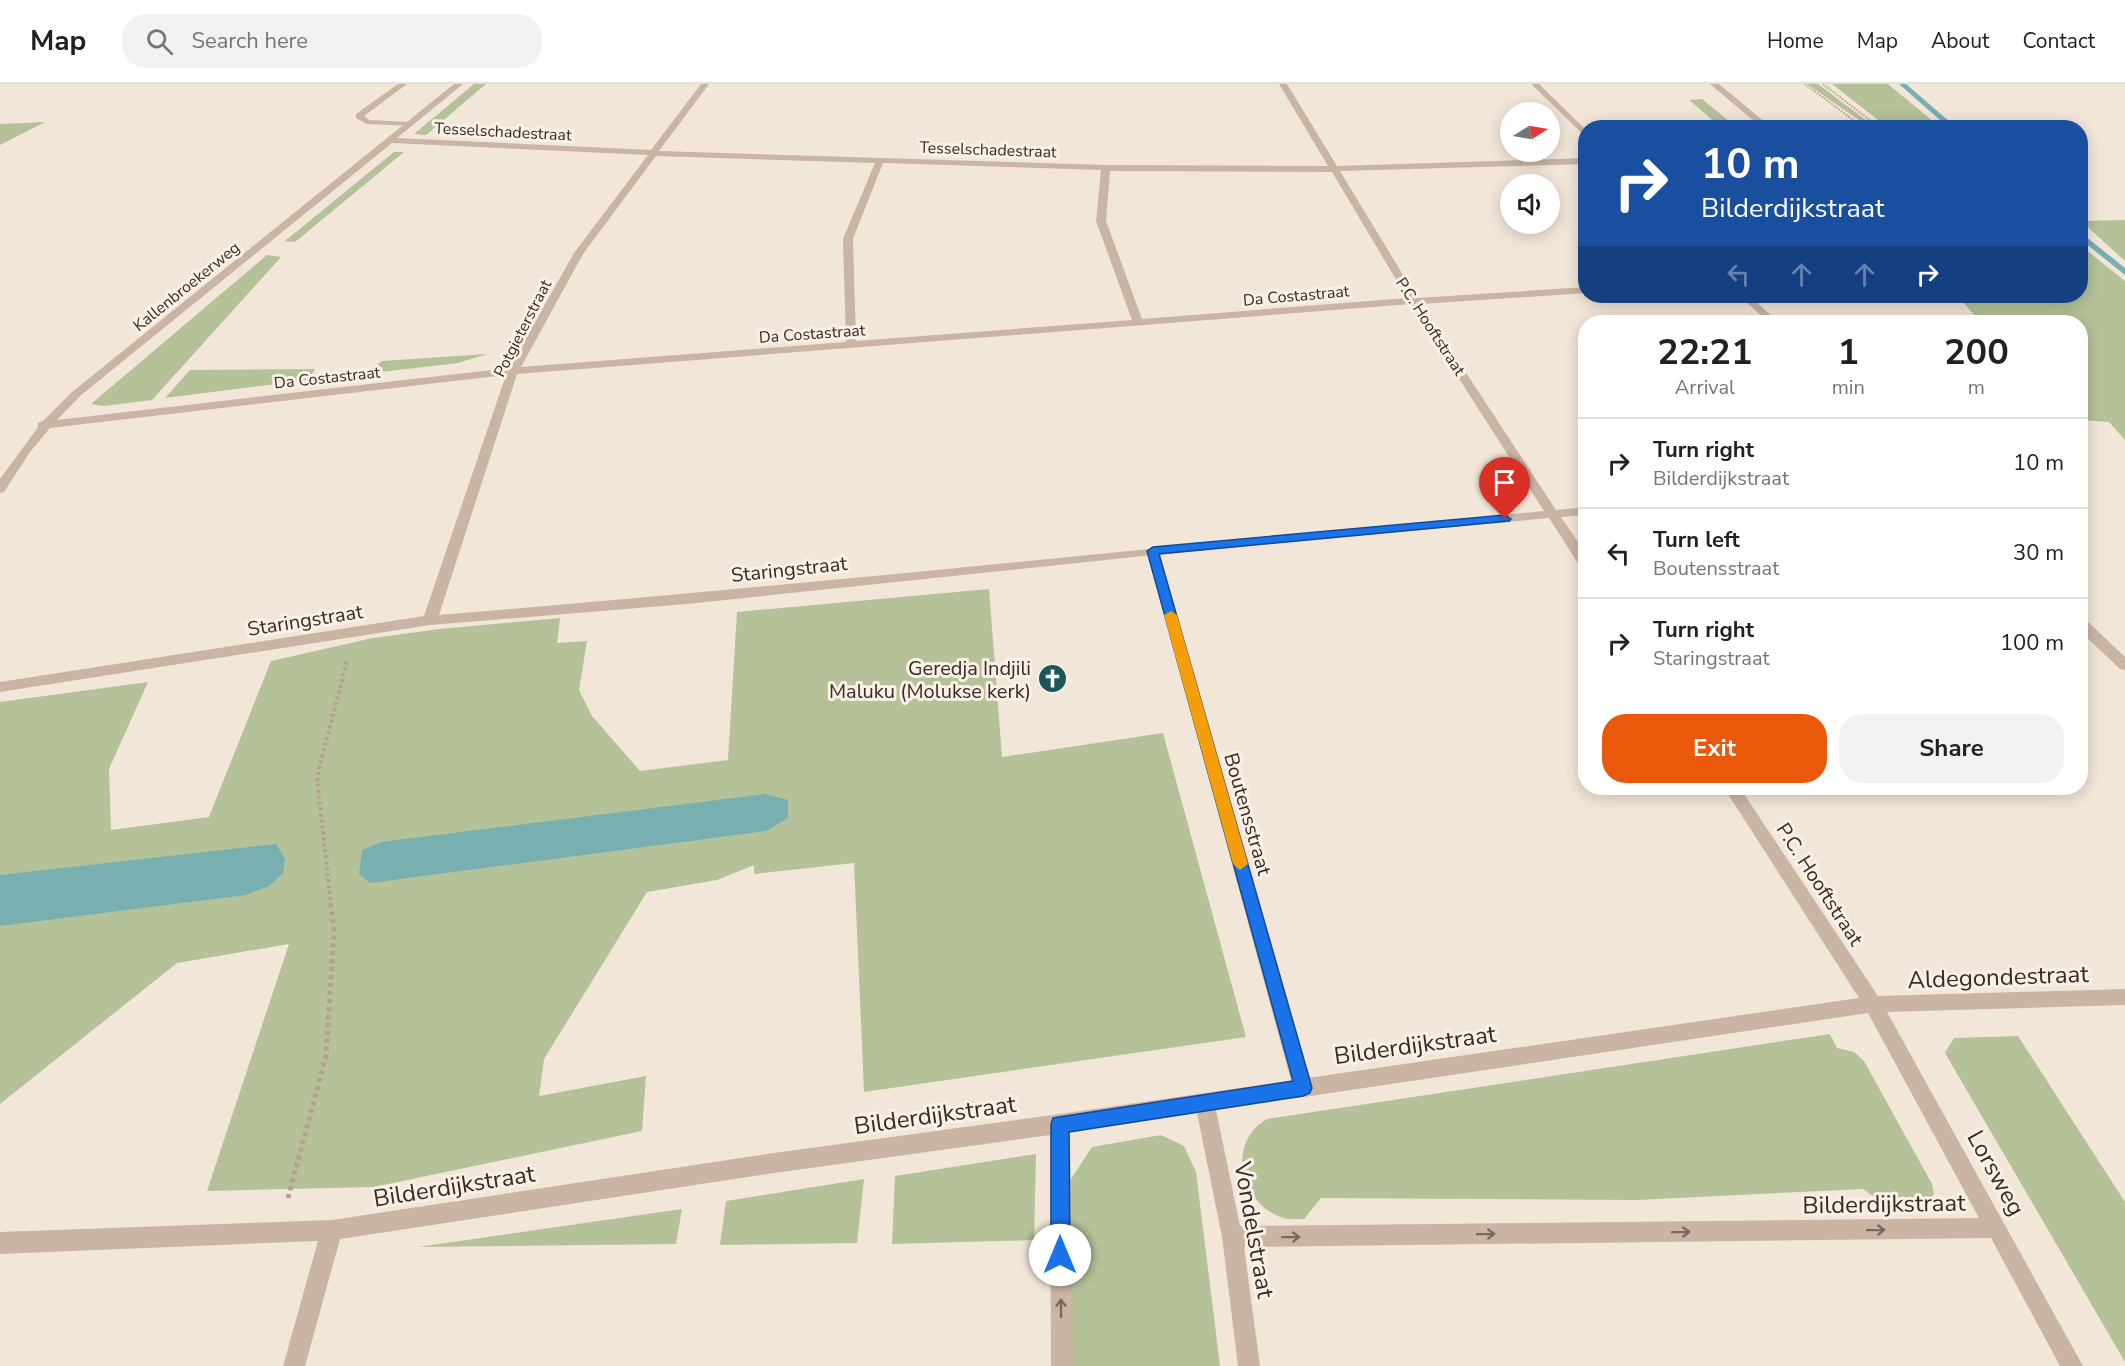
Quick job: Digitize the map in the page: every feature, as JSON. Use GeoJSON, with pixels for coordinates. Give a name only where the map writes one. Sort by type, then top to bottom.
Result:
{"type":"FeatureCollection","features":[{"type":"Feature","properties":{"kind":"street"},"geometry":{"type":"LineString","coordinates":[[403,84],[359,117],[367,122],[410,124]]}},
{"type":"Feature","properties":{"kind":"street","name":"Kallenbroekerweg"},"geometry":{"type":"LineString","coordinates":[[0,489],[23,450],[42,425],[76,394],[459,84]]}},
{"type":"Feature","properties":{"kind":"street","name":"Potgieterstraat"},"geometry":{"type":"LineString","coordinates":[[430,620],[513,371],[579,253],[705,84]]}},
{"type":"Feature","properties":{"kind":"street","name":"P.C. Hooftstraat"},"geometry":{"type":"LineString","coordinates":[[1283,84],[1332,169],[1414,301],[1578,553]]}},
{"type":"Feature","properties":{"kind":"street"},"geometry":{"type":"LineString","coordinates":[[1535,84],[1578,128]]}},
{"type":"Feature","properties":{"kind":"street"},"geometry":{"type":"LineString","coordinates":[[1714,84],[1758,120]]}},
{"type":"Feature","properties":{"kind":"street","name":"Tesselschadestraat"},"geometry":{"type":"LineString","coordinates":[[391,140],[652,153],[1106,168],[1332,169],[1578,161]]}},
{"type":"Feature","properties":{"kind":"street"},"geometry":{"type":"LineString","coordinates":[[851,345],[848,239],[880,160]]}},
{"type":"Feature","properties":{"kind":"street"},"geometry":{"type":"LineString","coordinates":[[1106,168],[1101,221],[1138,323]]}},
{"type":"Feature","properties":{"kind":"street","name":"Da Costastraat"},"geometry":{"type":"LineString","coordinates":[[42,425],[513,371],[1414,301],[1578,291]]}},
{"type":"Feature","properties":{"kind":"street"},"geometry":{"type":"LineString","coordinates":[[1753,303],[1765,315]]}},
{"type":"Feature","properties":{"kind":"street","name":"Staringstraat"},"geometry":{"type":"LineString","coordinates":[[0,687],[430,620],[687,599],[1153,551],[1578,512]]}},
{"type":"Feature","properties":{"kind":"street","name":"Boutensstraat"},"geometry":{"type":"LineString","coordinates":[[1153,551],[1303,1088]]}},
{"type":"Feature","properties":{"kind":"street"},"geometry":{"type":"LineString","coordinates":[[2088,630],[2125,665]]}},
{"type":"Feature","properties":{"kind":"street","name":"P.C. Hooftstraat"},"geometry":{"type":"LineString","coordinates":[[1737,795],[1874,1004]]}},
{"type":"Feature","properties":{"kind":"street","name":"Aldegondestraat"},"geometry":{"type":"LineString","coordinates":[[1874,1004],[2125,997]]}},
{"type":"Feature","properties":{"kind":"street","name":"Bilderdijkstraat"},"geometry":{"type":"LineString","coordinates":[[0,1243],[332,1230],[774,1163],[1060,1124],[1874,1004]]}},
{"type":"Feature","properties":{"kind":"street","name":"Lorsweg"},"geometry":{"type":"LineString","coordinates":[[1874,1004],[2072,1366]]}},
{"type":"Feature","properties":{"kind":"street","name":"Vondelstraat"},"geometry":{"type":"LineString","coordinates":[[1205,1103],[1232,1237],[1249,1366]]}},
{"type":"Feature","properties":{"kind":"street"},"geometry":{"type":"LineString","coordinates":[[1060,1124],[1062,1366]]}},
{"type":"Feature","properties":{"kind":"street","name":"Bilderdijkstraat"},"geometry":{"type":"LineString","coordinates":[[1232,1237],[1997,1228]]}},
{"type":"Feature","properties":{"kind":"street"},"geometry":{"type":"LineString","coordinates":[[294,1366],[332,1230]]}},
{"type":"Feature","properties":{"kind":"path"},"geometry":{"type":"LineString","coordinates":[[1805,84],[1854,120]]}},
{"type":"Feature","properties":{"kind":"path"},"geometry":{"type":"LineString","coordinates":[[1823,84],[1870,120]]}},
{"type":"Feature","properties":{"kind":"path"},"geometry":{"type":"LineString","coordinates":[[279,1232],[327,1056],[334,930],[317,777],[354,631]]}},
{"type":"Feature","properties":{"kind":"green space"},"geometry":{"type":"Polygon","coordinates":[[[474,84],[486,84],[426,135],[414,134],[474,84]]]}},
{"type":"Feature","properties":{"kind":"green space"},"geometry":{"type":"Polygon","coordinates":[[[1807,84],[1818,84],[1866,120],[1859,120],[1807,84]]]}},
{"type":"Feature","properties":{"kind":"green space"},"geometry":{"type":"Polygon","coordinates":[[[1832,84],[1888,84],[1932,120],[1878,120],[1832,84]]]}},
{"type":"Feature","properties":{"kind":"green space"},"geometry":{"type":"Polygon","coordinates":[[[1702,99],[1728,120],[1712,120],[1689,100],[1702,99]]]}},
{"type":"Feature","properties":{"kind":"green space"},"geometry":{"type":"Polygon","coordinates":[[[45,122],[0,145],[0,124],[45,122]]]}},
{"type":"Feature","properties":{"kind":"green space"},"geometry":{"type":"Polygon","coordinates":[[[394,152],[404,152],[295,242],[285,241],[394,152]]]}},
{"type":"Feature","properties":{"kind":"green space"},"geometry":{"type":"Polygon","coordinates":[[[2125,220],[2125,261],[2088,227],[2088,221],[2125,220]]]}},
{"type":"Feature","properties":{"kind":"green space"},"geometry":{"type":"Polygon","coordinates":[[[2088,252],[2125,281],[2125,440],[2109,422],[2088,420],[2088,315],[1974,315],[1964,303],[2088,303],[2088,252]]]}},
{"type":"Feature","properties":{"kind":"green space"},"geometry":{"type":"Polygon","coordinates":[[[267,255],[281,257],[152,400],[104,406],[91,404],[267,255]]]}},
{"type":"Feature","properties":{"kind":"green space"},"geometry":{"type":"Polygon","coordinates":[[[487,354],[458,363],[364,374],[382,361],[487,354]]]}},
{"type":"Feature","properties":{"kind":"green space"},"geometry":{"type":"Polygon","coordinates":[[[315,369],[308,380],[165,398],[190,370],[315,369]]]}},
{"type":"Feature","properties":{"kind":"green space"},"geometry":{"type":"Polygon","coordinates":[[[989,589],[1002,757],[1163,733],[1246,1037],[864,1092],[854,863],[754,874],[754,865],[717,880],[647,892],[544,1059],[539,1096],[646,1076],[642,1131],[374,1187],[207,1191],[289,944],[177,963],[0,1104],[0,702],[148,682],[109,769],[111,830],[209,817],[271,661],[373,638],[439,629],[560,618],[557,643],[587,641],[579,690],[592,716],[640,771],[728,760],[737,612],[989,589]]]}},
{"type":"Feature","properties":{"kind":"green space"},"geometry":{"type":"Polygon","coordinates":[[[1830,1034],[1837,1048],[1854,1052],[1864,1061],[1932,1184],[1934,1194],[1928,1205],[1890,1208],[1863,1189],[1636,1200],[1321,1198],[1304,1219],[1286,1219],[1266,1209],[1255,1198],[1247,1185],[1243,1170],[1246,1142],[1254,1129],[1267,1119],[1830,1034]]]}},
{"type":"Feature","properties":{"kind":"green space"},"geometry":{"type":"Polygon","coordinates":[[[2018,1036],[2125,1202],[2125,1362],[1945,1053],[1954,1038],[2018,1036]]]}},
{"type":"Feature","properties":{"kind":"green space"},"geometry":{"type":"Polygon","coordinates":[[[1161,1135],[1184,1146],[1196,1172],[1220,1366],[1072,1366],[1069,1182],[1092,1147],[1161,1135]]]}},
{"type":"Feature","properties":{"kind":"green space"},"geometry":{"type":"Polygon","coordinates":[[[1036,1154],[1034,1240],[892,1244],[895,1176],[1036,1154]]]}},
{"type":"Feature","properties":{"kind":"green space"},"geometry":{"type":"Polygon","coordinates":[[[864,1179],[857,1243],[720,1245],[726,1201],[864,1179]]]}},
{"type":"Feature","properties":{"kind":"green space"},"geometry":{"type":"Polygon","coordinates":[[[682,1209],[676,1244],[418,1247],[682,1209]]]}},
{"type":"Feature","properties":{"kind":"water"},"geometry":{"type":"Polygon","coordinates":[[[765,794],[788,800],[788,818],[766,831],[370,883],[359,874],[362,850],[381,842],[765,794]]]}},
{"type":"Feature","properties":{"kind":"water"},"geometry":{"type":"Polygon","coordinates":[[[276,844],[285,859],[283,873],[269,886],[246,895],[0,926],[0,875],[276,844]]]}},
{"type":"Feature","properties":{"kind":"waterway"},"geometry":{"type":"LineString","coordinates":[[1902,84],[1945,120]]}},
{"type":"Feature","properties":{"kind":"waterway"},"geometry":{"type":"LineString","coordinates":[[2088,241],[2125,272]]}},
{"type":"Feature","properties":{"kind":"slow traffic"},"geometry":{"type":"LineString","coordinates":[[1171,615],[1240,864]]}},
{"type":"Feature","properties":{"kind":"place","name":"Geredja Indjili Maluku (Molukse kerk)"},"geometry":{"type":"Point","coordinates":[1052,679]}},
{"type":"Feature","properties":{"kind":"route"},"geometry":{"type":"LineString","coordinates":[[1060,1255],[1060,1124],[1303,1088],[1153,551],[1505,519]]}}]}
